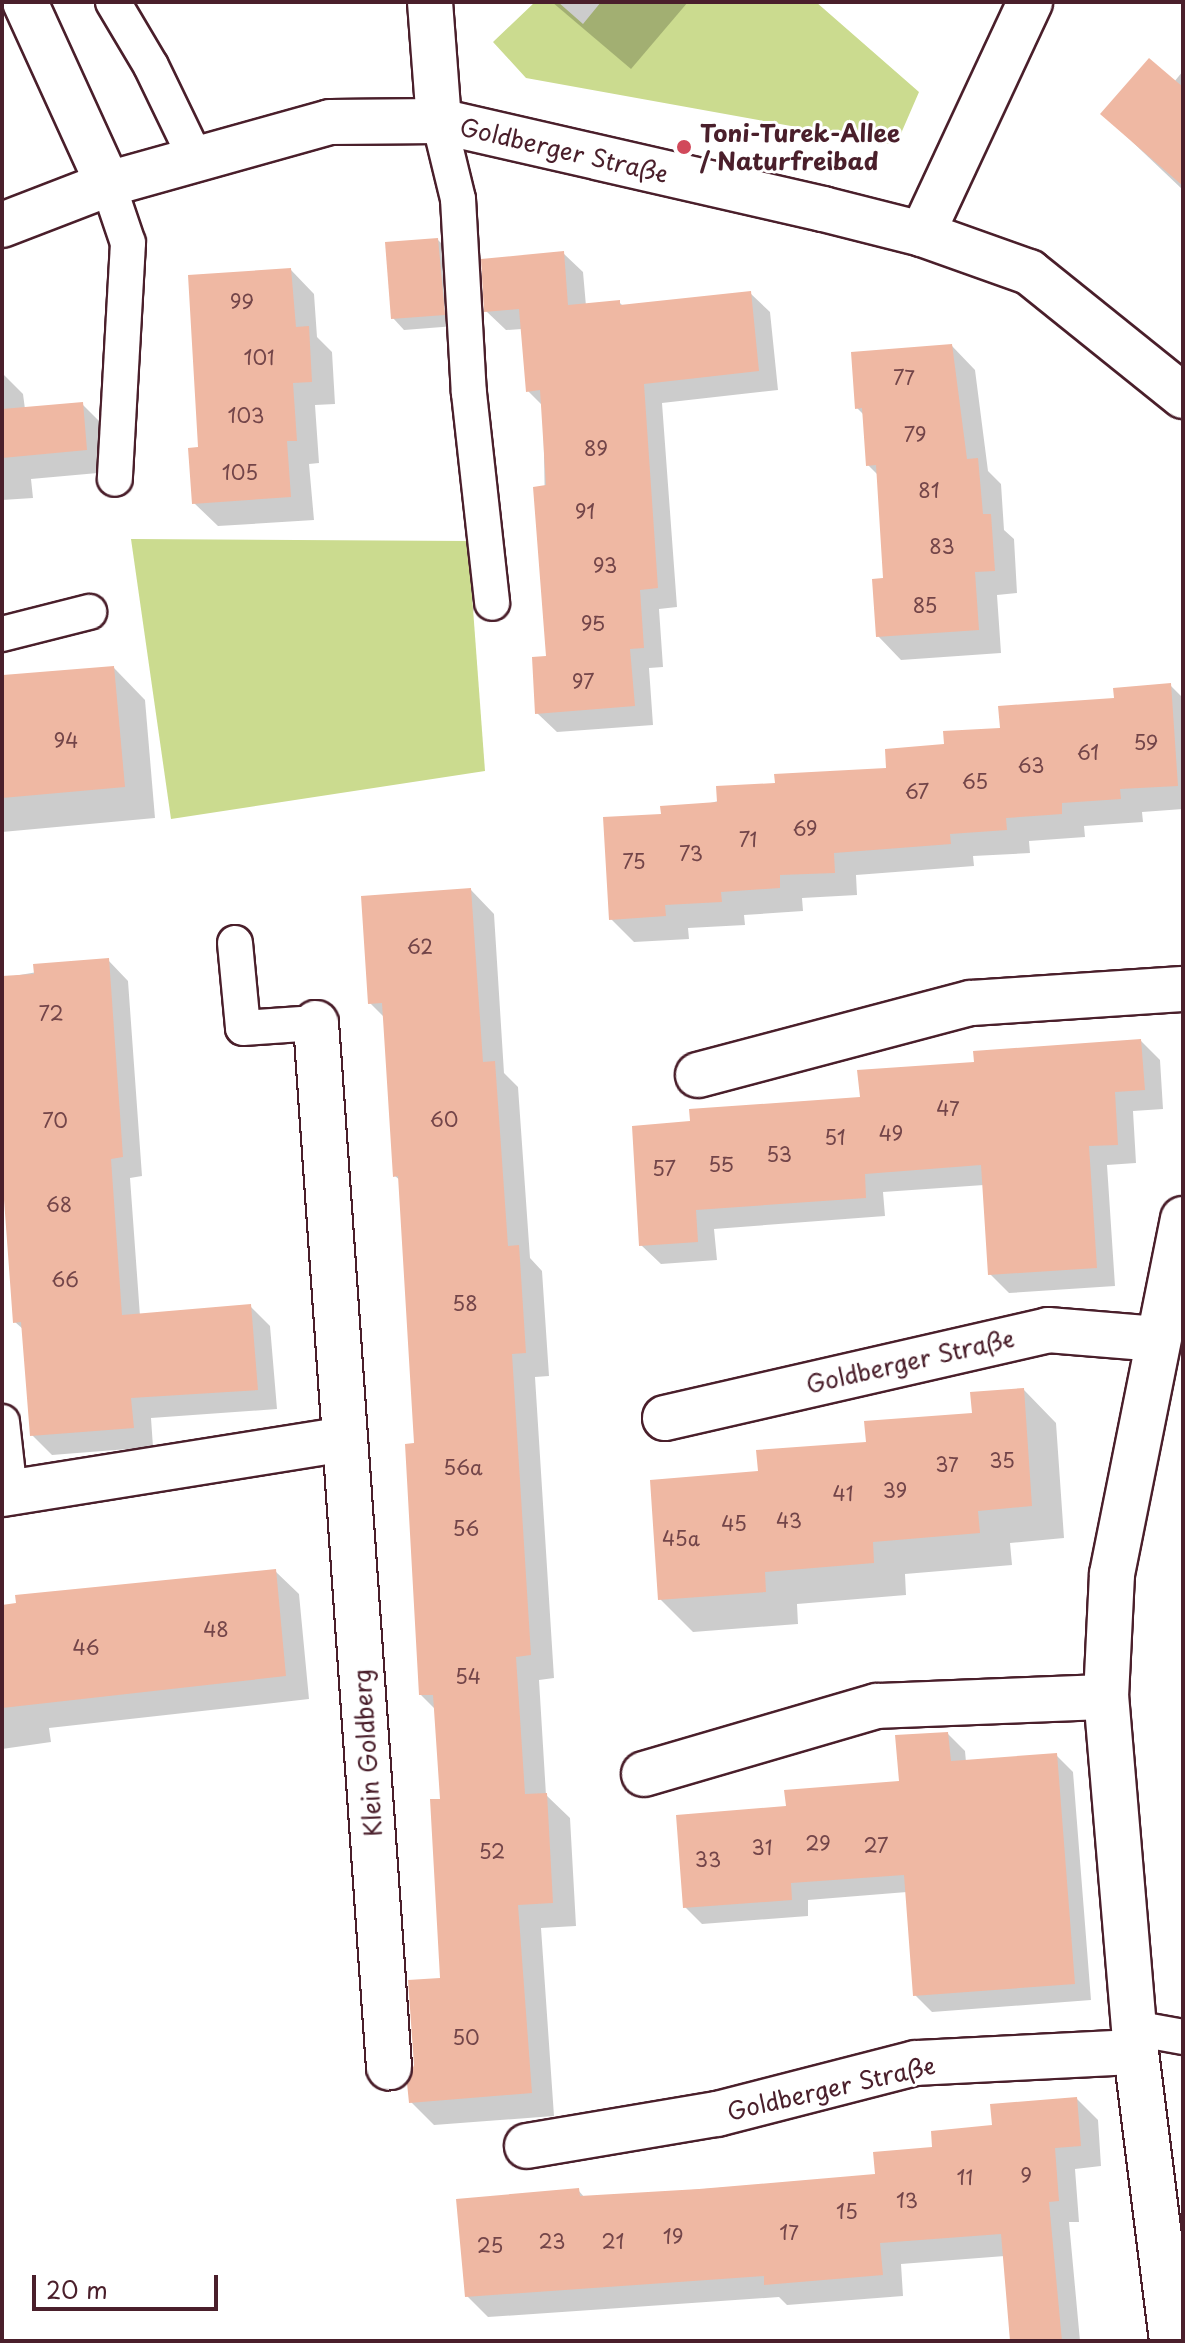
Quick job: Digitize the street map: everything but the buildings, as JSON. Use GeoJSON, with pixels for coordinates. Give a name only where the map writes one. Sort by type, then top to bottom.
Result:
{"type":"FeatureCollection","features":[{"type":"Feature","properties":{"kind":"street"},"geometry":{"type":"LineString","coordinates":[[25,2],[108,184]]}},
{"type":"Feature","properties":{"kind":"street","name":"Goldberger Straße"},"geometry":{"type":"LineString","coordinates":[[430,2],[439,121]]}},
{"type":"Feature","properties":{"kind":"street"},"geometry":{"type":"LineString","coordinates":[[922,234],[1030,2]]}},
{"type":"Feature","properties":{"kind":"street","name":"Goldberger Straße"},"geometry":{"type":"LineString","coordinates":[[2,225],[108,184],[330,122],[439,121],[922,234],[1029,272],[1183,396]]}},
{"type":"Feature","properties":{"kind":"street"},"geometry":{"type":"LineString","coordinates":[[698,1075],[971,1003],[1183,989]]}},
{"type":"Feature","properties":{"kind":"street","name":"Klein Goldberg"},"geometry":{"type":"LineString","coordinates":[[316,1023],[389,2067]]}},
{"type":"Feature","properties":{"kind":"street"},"geometry":{"type":"LineString","coordinates":[[1172,2341],[1173,2267],[1135,2040],[1106,1697],[1112,1574],[1183,1219]]}},
{"type":"Feature","properties":{"kind":"street","name":"Goldberger Straße"},"geometry":{"type":"LineString","coordinates":[[665,1418],[1048,1330],[1157,1339]]}},
{"type":"Feature","properties":{"kind":"street"},"geometry":{"type":"LineString","coordinates":[[6,1493],[345,1439]]}},
{"type":"Feature","properties":{"kind":"street"},"geometry":{"type":"LineString","coordinates":[[644,1774],[877,1706],[1106,1697]]}},
{"type":"Feature","properties":{"kind":"street","name":"Goldberger Straße"},"geometry":{"type":"LineString","coordinates":[[527,2146],[717,2114],[916,2063],[1135,2040]]}},
{"type":"Feature","properties":{"kind":"lane"},"geometry":{"type":"LineString","coordinates":[[113,2],[151,66],[196,159]]}},
{"type":"Feature","properties":{"kind":"lane"},"geometry":{"type":"LineString","coordinates":[[439,121],[458,199],[469,393],[492,603]]}},
{"type":"Feature","properties":{"kind":"lane"},"geometry":{"type":"LineString","coordinates":[[108,184],[128,243],[115,479]]}},
{"type":"Feature","properties":{"kind":"lane"},"geometry":{"type":"LineString","coordinates":[[2,634],[89,612]]}},
{"type":"Feature","properties":{"kind":"lane"},"geometry":{"type":"LineString","coordinates":[[235,943],[243,1028],[316,1023]]}},
{"type":"Feature","properties":{"kind":"lane"},"geometry":{"type":"LineString","coordinates":[[2,1422],[6,1493]]}},
{"type":"Feature","properties":{"kind":"lane"},"geometry":{"type":"LineString","coordinates":[[1135,2040],[1183,2037]]}},
{"type":"Feature","properties":{"kind":"green space"},"geometry":{"type":"Polygon","coordinates":[[[535,2],[558,2],[583,24],[601,2],[816,2],[919,92],[896,145],[526,78],[493,42],[535,2]]]}},
{"type":"Feature","properties":{"kind":"green space"},"geometry":{"type":"Polygon","coordinates":[[[131,539],[468,541],[485,771],[171,819],[131,539]]]}},
{"type":"Feature","properties":{"kind":"place","name":"Toni-Turek-Allee / Naturfreibad"},"geometry":{"type":"Point","coordinates":[684,147]}}]}
